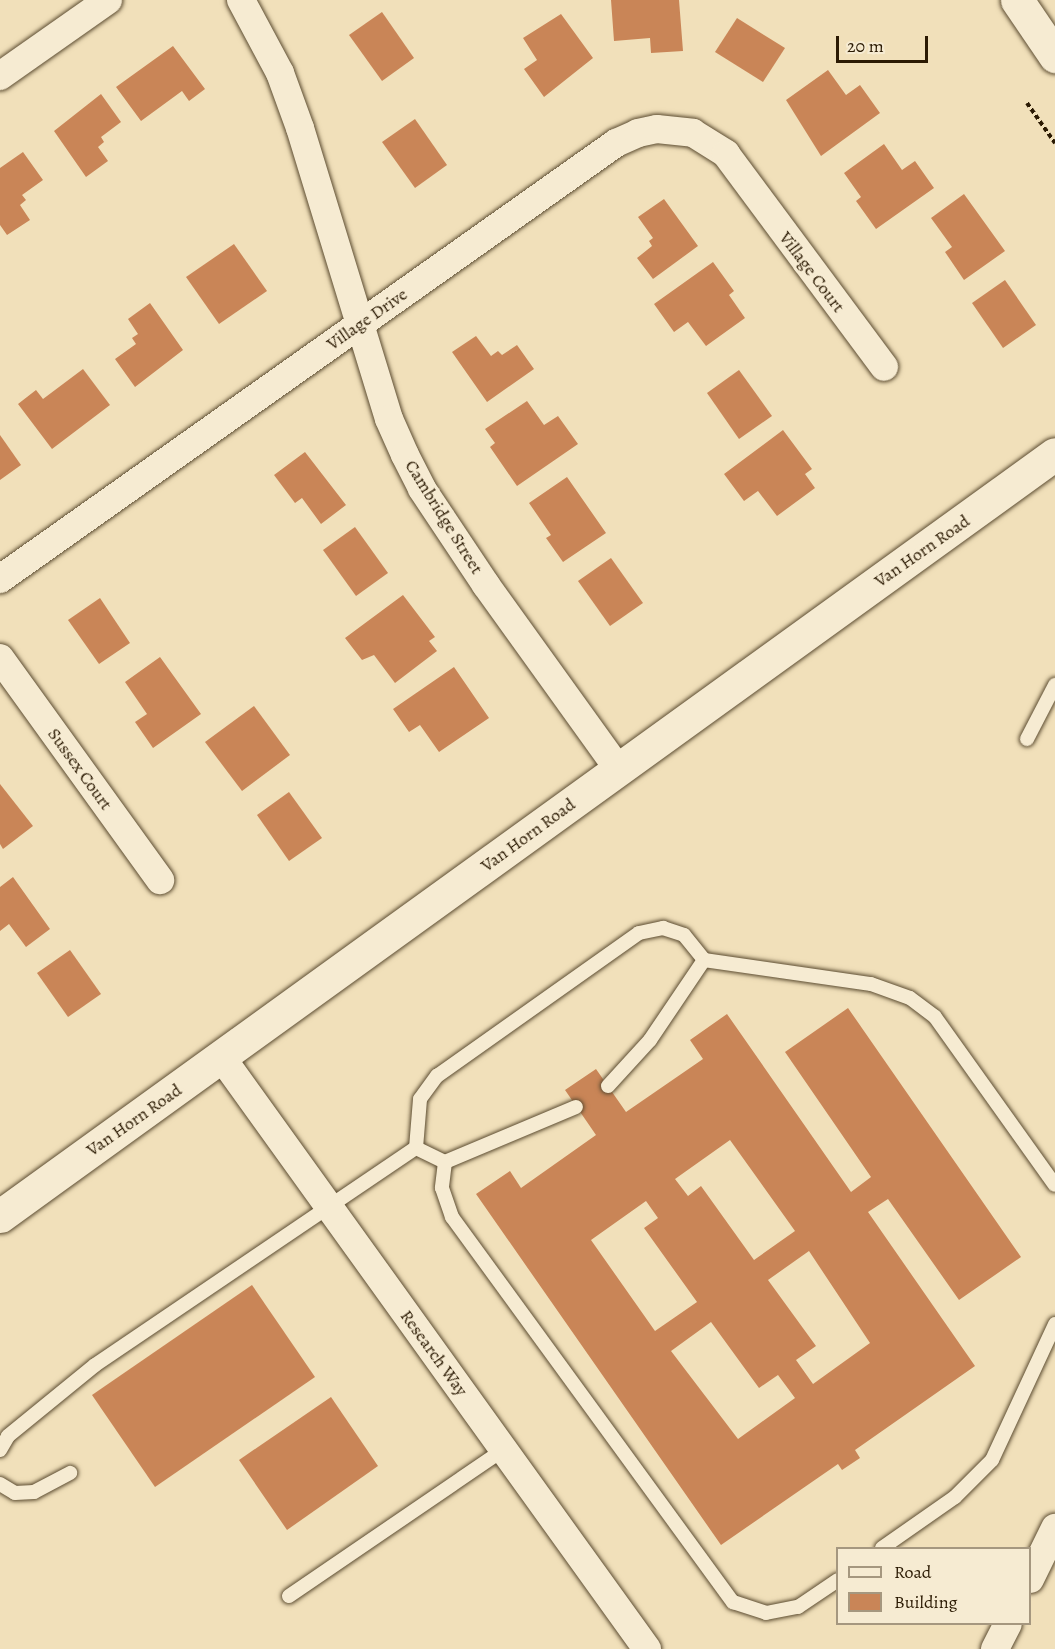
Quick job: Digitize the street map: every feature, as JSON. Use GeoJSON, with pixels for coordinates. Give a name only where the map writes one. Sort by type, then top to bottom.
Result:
{"type":"FeatureCollection","features":[{"type":"Feature","properties":{"kind":"main road"},"geometry":{"type":"LineString","coordinates":[[1017,0],[1055,56]]}},
{"type":"Feature","properties":{"kind":"main road","name":"Van Horn Road"},"geometry":{"type":"LineString","coordinates":[[0,1216],[222,1058],[1055,454]]}},
{"type":"Feature","properties":{"kind":"street"},"geometry":{"type":"LineString","coordinates":[[0,76],[108,0]]}},
{"type":"Feature","properties":{"kind":"street","name":"Cambridge Street"},"geometry":{"type":"LineString","coordinates":[[241,0],[280,73],[389,419],[422,489],[618,769]]}},
{"type":"Feature","properties":{"kind":"street","name":"Village Drive"},"geometry":{"type":"LineString","coordinates":[[0,579],[616,143],[638,133],[657,129],[693,133],[726,154],[741,176]]}},
{"type":"Feature","properties":{"kind":"street","name":"Village Court"},"geometry":{"type":"LineString","coordinates":[[741,176],[884,367]]}},
{"type":"Feature","properties":{"kind":"street","name":"Sussex Court"},"geometry":{"type":"LineString","coordinates":[[0,658],[160,880]]}},
{"type":"Feature","properties":{"kind":"street","name":"Research Way"},"geometry":{"type":"LineString","coordinates":[[222,1058],[647,1649]]}},
{"type":"Feature","properties":{"kind":"street"},"geometry":{"type":"LineString","coordinates":[[1031,1575],[1055,1528]]}},
{"type":"Feature","properties":{"kind":"street"},"geometry":{"type":"LineString","coordinates":[[995,1649],[1007,1625]]}},
{"type":"Feature","properties":{"kind":"lane"},"geometry":{"type":"LineString","coordinates":[[1027,739],[1055,685]]}},
{"type":"Feature","properties":{"kind":"lane"},"geometry":{"type":"LineString","coordinates":[[416,1148],[420,1098],[437,1076],[639,933],[663,928],[684,935],[704,960],[871,984],[910,998],[935,1017],[1055,1185]]}},
{"type":"Feature","properties":{"kind":"lane"},"geometry":{"type":"LineString","coordinates":[[608,1086],[650,1040],[704,960]]}},
{"type":"Feature","properties":{"kind":"lane"},"geometry":{"type":"LineString","coordinates":[[416,1148],[445,1162],[576,1107]]}},
{"type":"Feature","properties":{"kind":"lane"},"geometry":{"type":"LineString","coordinates":[[0,1450],[8,1436],[95,1365],[416,1148]]}},
{"type":"Feature","properties":{"kind":"lane"},"geometry":{"type":"LineString","coordinates":[[445,1162],[442,1188],[452,1217],[733,1602],[766,1613],[798,1607],[836,1581]]}},
{"type":"Feature","properties":{"kind":"lane"},"geometry":{"type":"LineString","coordinates":[[883,1547],[955,1497],[992,1460],[1055,1324]]}},
{"type":"Feature","properties":{"kind":"lane"},"geometry":{"type":"LineString","coordinates":[[289,1596],[504,1450]]}},
{"type":"Feature","properties":{"kind":"lane"},"geometry":{"type":"LineString","coordinates":[[0,1484],[15,1493],[34,1492],[70,1473]]}},
{"type":"Feature","properties":{"kind":"path"},"geometry":{"type":"LineString","coordinates":[[1027,103],[1055,143]]}},
{"type":"Feature","properties":{"kind":"building"},"geometry":{"type":"Polygon","coordinates":[[[611,0],[679,0],[683,51],[651,53],[650,38],[614,41],[611,0]]]}},
{"type":"Feature","properties":{"kind":"building"},"geometry":{"type":"Polygon","coordinates":[[[382,12],[414,58],[382,81],[349,35],[382,12]]]}},
{"type":"Feature","properties":{"kind":"building"},"geometry":{"type":"Polygon","coordinates":[[[561,14],[593,58],[544,97],[524,69],[537,60],[523,38],[561,14]]]}},
{"type":"Feature","properties":{"kind":"building"},"geometry":{"type":"Polygon","coordinates":[[[737,18],[785,48],[763,82],[715,52],[737,18]]]}},
{"type":"Feature","properties":{"kind":"building"},"geometry":{"type":"Polygon","coordinates":[[[173,46],[205,89],[189,101],[182,91],[141,121],[116,87],[173,46]]]}},
{"type":"Feature","properties":{"kind":"building"},"geometry":{"type":"Polygon","coordinates":[[[828,70],[846,95],[860,85],[880,113],[821,156],[786,100],[828,70]]]}},
{"type":"Feature","properties":{"kind":"building"},"geometry":{"type":"Polygon","coordinates":[[[101,94],[121,122],[101,137],[104,142],[98,147],[108,161],[86,177],[54,131],[101,94]]]}},
{"type":"Feature","properties":{"kind":"building"},"geometry":{"type":"Polygon","coordinates":[[[415,119],[447,165],[415,188],[382,142],[415,119]]]}},
{"type":"Feature","properties":{"kind":"building"},"geometry":{"type":"Polygon","coordinates":[[[884,144],[902,170],[915,161],[934,188],[876,229],[856,201],[861,197],[844,173],[884,144]]]}},
{"type":"Feature","properties":{"kind":"building"},"geometry":{"type":"Polygon","coordinates":[[[23,152],[43,180],[22,195],[26,200],[20,205],[30,220],[7,235],[0,225],[0,168],[23,152]]]}},
{"type":"Feature","properties":{"kind":"building"},"geometry":{"type":"Polygon","coordinates":[[[964,194],[1005,251],[964,280],[945,252],[952,247],[931,218],[964,194]]]}},
{"type":"Feature","properties":{"kind":"building"},"geometry":{"type":"Polygon","coordinates":[[[664,199],[698,246],[653,279],[637,258],[652,246],[649,241],[653,238],[638,217],[664,199]]]}},
{"type":"Feature","properties":{"kind":"building"},"geometry":{"type":"Polygon","coordinates":[[[234,244],[267,291],[219,324],[186,277],[234,244]]]}},
{"type":"Feature","properties":{"kind":"building"},"geometry":{"type":"Polygon","coordinates":[[[713,262],[734,291],[729,295],[745,318],[706,346],[688,322],[674,332],[654,304],[713,262]]]}},
{"type":"Feature","properties":{"kind":"building"},"geometry":{"type":"Polygon","coordinates":[[[1005,280],[1036,325],[1003,348],[972,303],[1005,280]]]}},
{"type":"Feature","properties":{"kind":"building"},"geometry":{"type":"Polygon","coordinates":[[[150,303],[183,350],[135,387],[115,359],[136,344],[132,338],[138,334],[128,319],[150,303]]]}},
{"type":"Feature","properties":{"kind":"building"},"geometry":{"type":"Polygon","coordinates":[[[476,336],[491,356],[498,351],[502,355],[517,345],[534,369],[487,402],[452,352],[476,336]]]}},
{"type":"Feature","properties":{"kind":"building"},"geometry":{"type":"Polygon","coordinates":[[[83,369],[110,405],[52,449],[18,404],[36,390],[43,399],[83,369]]]}},
{"type":"Feature","properties":{"kind":"building"},"geometry":{"type":"Polygon","coordinates":[[[739,370],[772,416],[739,439],[707,393],[739,370]]]}},
{"type":"Feature","properties":{"kind":"building"},"geometry":{"type":"Polygon","coordinates":[[[527,401],[544,425],[558,416],[578,444],[517,486],[490,447],[495,443],[485,429],[527,401]]]}},
{"type":"Feature","properties":{"kind":"building"},"geometry":{"type":"Polygon","coordinates":[[[783,430],[812,469],[805,474],[815,488],[777,516],[758,491],[744,501],[724,474],[783,430]]]}},
{"type":"Feature","properties":{"kind":"building"},"geometry":{"type":"Polygon","coordinates":[[[0,435],[21,465],[0,480],[0,435]]]}},
{"type":"Feature","properties":{"kind":"building"},"geometry":{"type":"Polygon","coordinates":[[[305,452],[346,505],[321,524],[302,498],[295,503],[274,475],[305,452]]]}},
{"type":"Feature","properties":{"kind":"building"},"geometry":{"type":"Polygon","coordinates":[[[567,477],[606,533],[563,562],[546,538],[551,535],[529,503],[567,477]]]}},
{"type":"Feature","properties":{"kind":"building"},"geometry":{"type":"Polygon","coordinates":[[[355,527],[388,573],[356,596],[323,550],[355,527]]]}},
{"type":"Feature","properties":{"kind":"building"},"geometry":{"type":"Polygon","coordinates":[[[611,558],[643,603],[610,626],[578,581],[611,558]]]}},
{"type":"Feature","properties":{"kind":"building"},"geometry":{"type":"Polygon","coordinates":[[[403,595],[435,637],[429,641],[437,651],[395,683],[374,655],[362,660],[345,638],[403,595]]]}},
{"type":"Feature","properties":{"kind":"building"},"geometry":{"type":"Polygon","coordinates":[[[100,598],[130,643],[99,664],[68,620],[100,598]]]}},
{"type":"Feature","properties":{"kind":"building"},"geometry":{"type":"Polygon","coordinates":[[[160,657],[201,714],[153,748],[135,722],[147,714],[125,682],[160,657]]]}},
{"type":"Feature","properties":{"kind":"building"},"geometry":{"type":"Polygon","coordinates":[[[454,667],[489,718],[439,752],[420,725],[409,732],[393,709],[454,667]]]}},
{"type":"Feature","properties":{"kind":"building"},"geometry":{"type":"Polygon","coordinates":[[[254,706],[290,755],[242,791],[205,742],[254,706]]]}},
{"type":"Feature","properties":{"kind":"building"},"geometry":{"type":"Polygon","coordinates":[[[0,784],[33,826],[3,849],[0,844],[0,784]]]}},
{"type":"Feature","properties":{"kind":"building"},"geometry":{"type":"Polygon","coordinates":[[[289,792],[322,838],[289,861],[257,815],[289,792]]]}},
{"type":"Feature","properties":{"kind":"building"},"geometry":{"type":"Polygon","coordinates":[[[13,877],[50,929],[26,947],[9,924],[0,931],[0,887],[13,877]]]}},
{"type":"Feature","properties":{"kind":"building"},"geometry":{"type":"Polygon","coordinates":[[[70,950],[101,994],[68,1017],[37,973],[70,950]]]}},
{"type":"Feature","properties":{"kind":"building"},"geometry":{"type":"Polygon","coordinates":[[[848,1008],[1021,1257],[959,1300],[888,1199],[868,1212],[975,1366],[855,1450],[860,1458],[842,1470],[838,1464],[721,1545],[476,1194],[510,1171],[521,1188],[596,1135],[565,1090],[596,1069],[626,1112],[703,1059],[690,1040],[727,1014],[851,1192],[871,1177],[785,1052],[848,1008]],[[730,1140],[675,1179],[688,1196],[701,1186],[754,1260],[795,1231],[730,1140]],[[646,1201],[591,1240],[655,1331],[697,1302],[644,1228],[658,1218],[646,1201]],[[809,1251],[768,1280],[816,1346],[796,1360],[813,1384],[870,1343],[809,1251]],[[711,1322],[671,1351],[738,1439],[795,1398],[778,1375],[759,1388],[711,1322]]]}},
{"type":"Feature","properties":{"kind":"building"},"geometry":{"type":"Polygon","coordinates":[[[252,1285],[315,1377],[155,1487],[92,1395],[252,1285]]]}},
{"type":"Feature","properties":{"kind":"building"},"geometry":{"type":"Polygon","coordinates":[[[331,1397],[378,1466],[287,1530],[239,1460],[331,1397]]]}}]}
